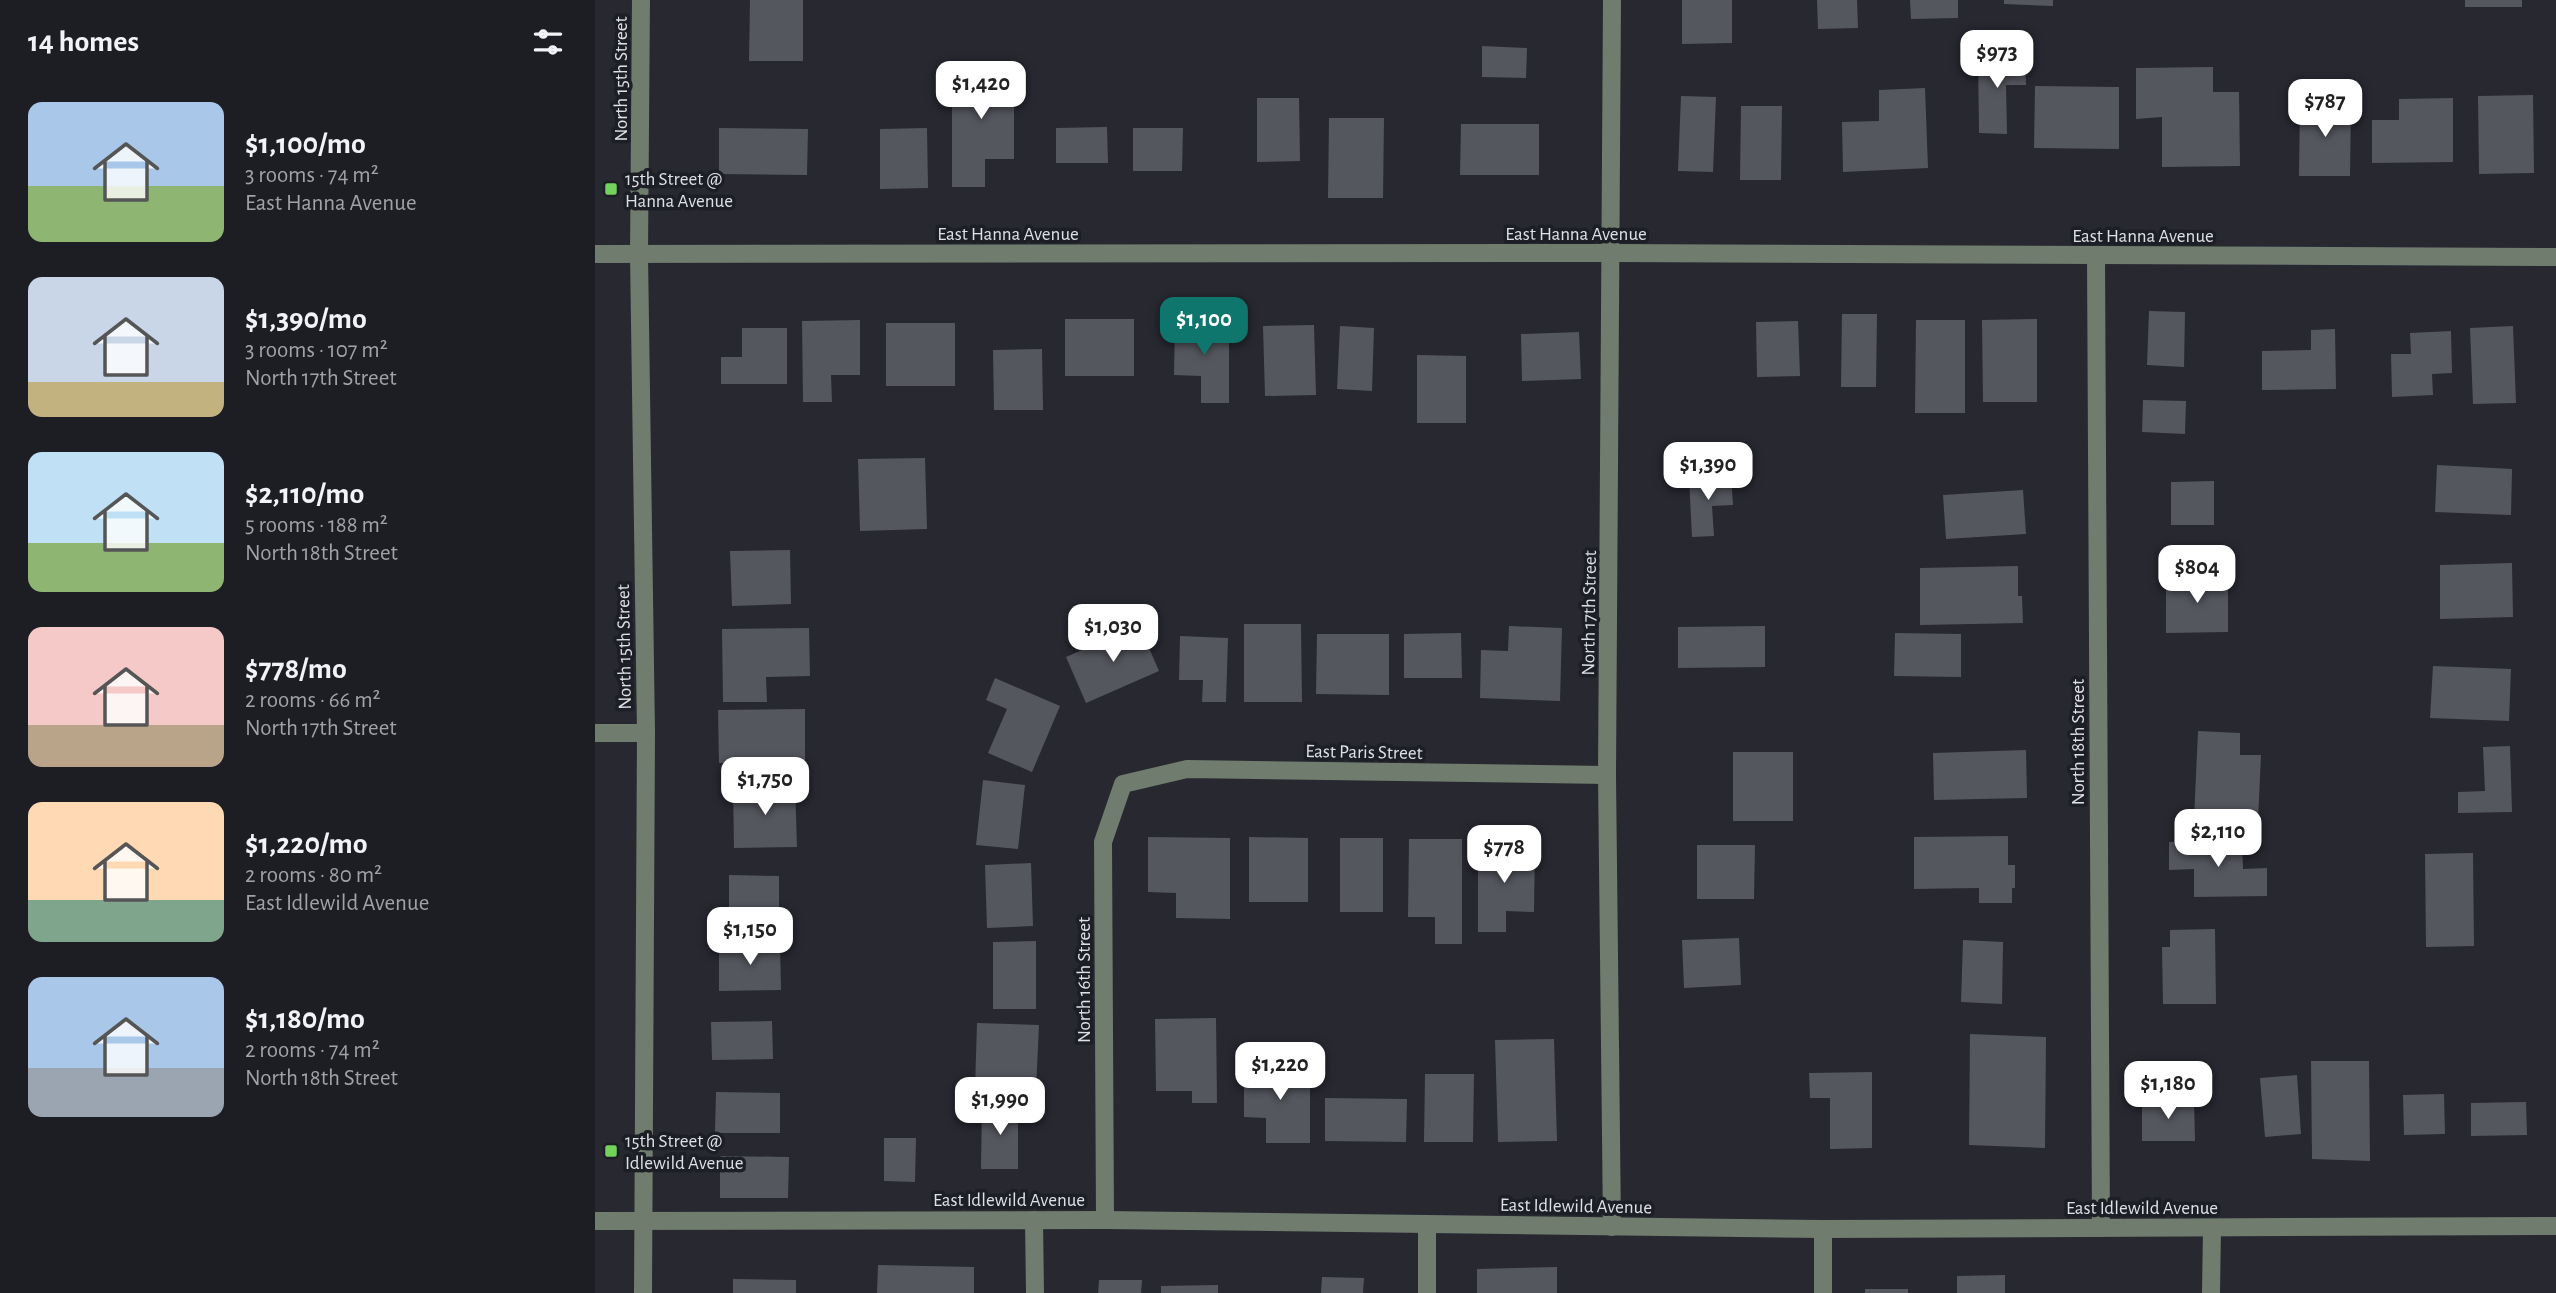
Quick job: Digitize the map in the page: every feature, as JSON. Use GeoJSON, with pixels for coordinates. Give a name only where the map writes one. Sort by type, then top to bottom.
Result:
{"type":"FeatureCollection","features":[{"type":"Feature","properties":{"kind":"street","name":"North 15th Street"},"geometry":{"type":"LineString","coordinates":[[641,0],[639,254],[646,733],[643,1293]]}},
{"type":"Feature","properties":{"kind":"street","name":"North 17th Street"},"geometry":{"type":"LineString","coordinates":[[1612,0],[1607,775],[1612,1227]]}},
{"type":"Feature","properties":{"kind":"street","name":"East Hanna Avenue"},"geometry":{"type":"LineString","coordinates":[[595,254],[1612,253],[2556,257]]}},
{"type":"Feature","properties":{"kind":"street","name":"North 18th Street"},"geometry":{"type":"LineString","coordinates":[[2096,256],[2101,1228]]}},
{"type":"Feature","properties":{"kind":"street"},"geometry":{"type":"LineString","coordinates":[[595,733],[646,733]]}},
{"type":"Feature","properties":{"kind":"street","name":"East Paris Street"},"geometry":{"type":"LineString","coordinates":[[1123,784],[1187,769],[1607,775]]}},
{"type":"Feature","properties":{"kind":"street","name":"North 16th Street"},"geometry":{"type":"LineString","coordinates":[[1105,1220],[1103,842],[1123,784]]}},
{"type":"Feature","properties":{"kind":"street"},"geometry":{"type":"LineString","coordinates":[[1034,1220],[1035,1293]]}},
{"type":"Feature","properties":{"kind":"street","name":"East Idlewild Avenue"},"geometry":{"type":"LineString","coordinates":[[595,1221],[1105,1220],[1823,1229],[2556,1226]]}},
{"type":"Feature","properties":{"kind":"street"},"geometry":{"type":"LineString","coordinates":[[1427,1224],[1427,1293]]}},
{"type":"Feature","properties":{"kind":"street"},"geometry":{"type":"LineString","coordinates":[[2211,1293],[2212,1228]]}},
{"type":"Feature","properties":{"kind":"street"},"geometry":{"type":"LineString","coordinates":[[1823,1229],[1823,1293]]}},
{"type":"Feature","properties":{"kind":"building"},"geometry":{"type":"Polygon","coordinates":[[[750,0],[803,0],[803,61],[749,61],[750,0]]]}},
{"type":"Feature","properties":{"kind":"building"},"geometry":{"type":"Polygon","coordinates":[[[1682,0],[1732,0],[1732,43],[1682,44],[1682,0]]]}},
{"type":"Feature","properties":{"kind":"building"},"geometry":{"type":"Polygon","coordinates":[[[1817,0],[1857,0],[1858,28],[1818,29],[1817,0]]]}},
{"type":"Feature","properties":{"kind":"building"},"geometry":{"type":"Polygon","coordinates":[[[1910,0],[1958,0],[1958,18],[1911,19],[1910,0]]]}},
{"type":"Feature","properties":{"kind":"building"},"geometry":{"type":"Polygon","coordinates":[[[2004,0],[2053,0],[2053,6],[2004,4],[2004,0]]]}},
{"type":"Feature","properties":{"kind":"building"},"geometry":{"type":"Polygon","coordinates":[[[2465,0],[2522,0],[2522,7],[2465,7],[2465,0]]]}},
{"type":"Feature","properties":{"kind":"building"},"geometry":{"type":"Polygon","coordinates":[[[1482,46],[1527,48],[1526,78],[1482,77],[1482,46]]]}},
{"type":"Feature","properties":{"kind":"building"},"geometry":{"type":"Polygon","coordinates":[[[1978,56],[2025,56],[2026,85],[2006,85],[2007,134],[1979,133],[1978,56]]]}},
{"type":"Feature","properties":{"kind":"building"},"geometry":{"type":"Polygon","coordinates":[[[952,67],[1014,67],[1014,159],[985,159],[985,187],[952,187],[952,67]]]}},
{"type":"Feature","properties":{"kind":"building"},"geometry":{"type":"Polygon","coordinates":[[[2213,67],[2213,92],[2239,92],[2240,166],[2162,167],[2162,117],[2136,119],[2136,68],[2213,67]]]}},
{"type":"Feature","properties":{"kind":"building"},"geometry":{"type":"Polygon","coordinates":[[[2035,86],[2119,87],[2119,149],[2034,148],[2035,86]]]}},
{"type":"Feature","properties":{"kind":"building"},"geometry":{"type":"Polygon","coordinates":[[[1925,88],[1928,168],[1843,172],[1842,122],[1879,121],[1879,90],[1925,88]]]}},
{"type":"Feature","properties":{"kind":"building"},"geometry":{"type":"Polygon","coordinates":[[[2533,95],[2534,173],[2479,174],[2478,96],[2533,95]]]}},
{"type":"Feature","properties":{"kind":"building"},"geometry":{"type":"Polygon","coordinates":[[[1681,96],[1716,97],[1713,172],[1678,171],[1681,96]]]}},
{"type":"Feature","properties":{"kind":"building"},"geometry":{"type":"Polygon","coordinates":[[[1257,98],[1299,98],[1300,161],[1257,162],[1257,98]]]}},
{"type":"Feature","properties":{"kind":"building"},"geometry":{"type":"Polygon","coordinates":[[[2453,98],[2453,162],[2372,163],[2372,120],[2399,120],[2399,99],[2453,98]]]}},
{"type":"Feature","properties":{"kind":"building"},"geometry":{"type":"Polygon","coordinates":[[[2300,102],[2351,102],[2350,176],[2299,176],[2300,102]]]}},
{"type":"Feature","properties":{"kind":"building"},"geometry":{"type":"Polygon","coordinates":[[[1741,106],[1782,106],[1781,180],[1740,180],[1741,106]]]}},
{"type":"Feature","properties":{"kind":"building"},"geometry":{"type":"Polygon","coordinates":[[[1329,118],[1384,118],[1383,198],[1328,198],[1329,118]]]}},
{"type":"Feature","properties":{"kind":"building"},"geometry":{"type":"Polygon","coordinates":[[[1461,124],[1539,124],[1539,175],[1460,175],[1461,124]]]}},
{"type":"Feature","properties":{"kind":"building"},"geometry":{"type":"Polygon","coordinates":[[[1107,127],[1108,163],[1056,163],[1056,128],[1107,127]]]}},
{"type":"Feature","properties":{"kind":"building"},"geometry":{"type":"Polygon","coordinates":[[[719,128],[808,129],[807,175],[719,174],[719,128]]]}},
{"type":"Feature","properties":{"kind":"building"},"geometry":{"type":"Polygon","coordinates":[[[927,128],[928,188],[880,189],[880,129],[927,128]]]}},
{"type":"Feature","properties":{"kind":"building"},"geometry":{"type":"Polygon","coordinates":[[[1133,128],[1183,128],[1182,171],[1133,171],[1133,128]]]}},
{"type":"Feature","properties":{"kind":"building"},"geometry":{"type":"Polygon","coordinates":[[[2149,311],[2185,312],[2184,367],[2147,365],[2149,311]]]}},
{"type":"Feature","properties":{"kind":"building"},"geometry":{"type":"Polygon","coordinates":[[[1842,314],[1877,314],[1876,387],[1841,387],[1842,314]]]}},
{"type":"Feature","properties":{"kind":"building"},"geometry":{"type":"Polygon","coordinates":[[[1065,319],[1134,319],[1134,376],[1065,376],[1065,319]]]}},
{"type":"Feature","properties":{"kind":"building"},"geometry":{"type":"Polygon","coordinates":[[[2037,319],[2037,402],[1983,402],[1982,320],[2037,319]]]}},
{"type":"Feature","properties":{"kind":"building"},"geometry":{"type":"Polygon","coordinates":[[[860,320],[860,375],[831,375],[832,402],[803,402],[802,321],[860,320]]]}},
{"type":"Feature","properties":{"kind":"building"},"geometry":{"type":"Polygon","coordinates":[[[1916,320],[1965,320],[1965,413],[1915,413],[1916,320]]]}},
{"type":"Feature","properties":{"kind":"building"},"geometry":{"type":"Polygon","coordinates":[[[1175,321],[1229,321],[1229,403],[1201,403],[1201,376],[1174,375],[1175,321]]]}},
{"type":"Feature","properties":{"kind":"building"},"geometry":{"type":"Polygon","coordinates":[[[1798,321],[1800,376],[1757,377],[1756,322],[1798,321]]]}},
{"type":"Feature","properties":{"kind":"building"},"geometry":{"type":"Polygon","coordinates":[[[886,323],[955,323],[955,386],[886,386],[886,323]]]}},
{"type":"Feature","properties":{"kind":"building"},"geometry":{"type":"Polygon","coordinates":[[[1314,325],[1316,395],[1265,396],[1263,326],[1314,325]]]}},
{"type":"Feature","properties":{"kind":"building"},"geometry":{"type":"Polygon","coordinates":[[[1340,326],[1374,328],[1372,391],[1337,389],[1340,326]]]}},
{"type":"Feature","properties":{"kind":"building"},"geometry":{"type":"Polygon","coordinates":[[[2513,326],[2516,403],[2473,404],[2470,328],[2513,326]]]}},
{"type":"Feature","properties":{"kind":"building"},"geometry":{"type":"Polygon","coordinates":[[[742,328],[787,328],[787,384],[721,384],[721,357],[742,357],[742,328]]]}},
{"type":"Feature","properties":{"kind":"building"},"geometry":{"type":"Polygon","coordinates":[[[2335,329],[2336,389],[2262,390],[2262,351],[2311,350],[2311,330],[2335,329]]]}},
{"type":"Feature","properties":{"kind":"building"},"geometry":{"type":"Polygon","coordinates":[[[2451,331],[2452,373],[2432,374],[2433,395],[2392,397],[2391,354],[2411,354],[2410,333],[2451,331]]]}},
{"type":"Feature","properties":{"kind":"building"},"geometry":{"type":"Polygon","coordinates":[[[1579,332],[1581,379],[1522,381],[1521,334],[1579,332]]]}},
{"type":"Feature","properties":{"kind":"building"},"geometry":{"type":"Polygon","coordinates":[[[1042,349],[1043,410],[994,410],[993,350],[1042,349]]]}},
{"type":"Feature","properties":{"kind":"building"},"geometry":{"type":"Polygon","coordinates":[[[1417,355],[1466,356],[1466,423],[1417,423],[1417,355]]]}},
{"type":"Feature","properties":{"kind":"building"},"geometry":{"type":"Polygon","coordinates":[[[2143,400],[2186,401],[2185,434],[2142,432],[2143,400]]]}},
{"type":"Feature","properties":{"kind":"building"},"geometry":{"type":"Polygon","coordinates":[[[925,458],[927,529],[860,531],[858,459],[925,458]]]}},
{"type":"Feature","properties":{"kind":"building"},"geometry":{"type":"Polygon","coordinates":[[[2437,465],[2512,469],[2511,515],[2435,512],[2437,465]]]}},
{"type":"Feature","properties":{"kind":"building"},"geometry":{"type":"Polygon","coordinates":[[[1731,475],[1733,505],[1712,506],[1714,536],[1692,537],[1689,478],[1731,475]]]}},
{"type":"Feature","properties":{"kind":"building"},"geometry":{"type":"Polygon","coordinates":[[[2214,481],[2214,525],[2171,525],[2171,482],[2214,481]]]}},
{"type":"Feature","properties":{"kind":"building"},"geometry":{"type":"Polygon","coordinates":[[[2023,490],[2026,534],[1946,539],[1943,495],[2023,490]]]}},
{"type":"Feature","properties":{"kind":"building"},"geometry":{"type":"Polygon","coordinates":[[[790,550],[791,604],[732,606],[730,551],[790,550]]]}},
{"type":"Feature","properties":{"kind":"building"},"geometry":{"type":"Polygon","coordinates":[[[2512,563],[2513,617],[2440,619],[2440,565],[2512,563]]]}},
{"type":"Feature","properties":{"kind":"building"},"geometry":{"type":"Polygon","coordinates":[[[2018,566],[2018,596],[2022,596],[2023,623],[1920,625],[1920,568],[2018,566]]]}},
{"type":"Feature","properties":{"kind":"building"},"geometry":{"type":"Polygon","coordinates":[[[2166,577],[2228,577],[2228,632],[2166,633],[2166,577]]]}},
{"type":"Feature","properties":{"kind":"building"},"geometry":{"type":"Polygon","coordinates":[[[1244,624],[1301,624],[1302,702],[1244,702],[1244,624]]]}},
{"type":"Feature","properties":{"kind":"building"},"geometry":{"type":"Polygon","coordinates":[[[1139,625],[1159,671],[1086,703],[1066,657],[1139,625]]]}},
{"type":"Feature","properties":{"kind":"building"},"geometry":{"type":"Polygon","coordinates":[[[1509,626],[1562,628],[1560,701],[1480,698],[1481,650],[1508,651],[1509,626]]]}},
{"type":"Feature","properties":{"kind":"building"},"geometry":{"type":"Polygon","coordinates":[[[1765,626],[1765,667],[1678,668],[1678,627],[1765,626]]]}},
{"type":"Feature","properties":{"kind":"building"},"geometry":{"type":"Polygon","coordinates":[[[809,628],[810,676],[766,677],[767,702],[723,702],[722,629],[809,628]]]}},
{"type":"Feature","properties":{"kind":"building"},"geometry":{"type":"Polygon","coordinates":[[[1461,633],[1462,678],[1404,678],[1404,634],[1461,633]]]}},
{"type":"Feature","properties":{"kind":"building"},"geometry":{"type":"Polygon","coordinates":[[[1895,633],[1961,634],[1961,677],[1894,676],[1895,633]]]}},
{"type":"Feature","properties":{"kind":"building"},"geometry":{"type":"Polygon","coordinates":[[[1317,634],[1389,634],[1389,695],[1316,694],[1317,634]]]}},
{"type":"Feature","properties":{"kind":"building"},"geometry":{"type":"Polygon","coordinates":[[[1180,636],[1228,638],[1226,702],[1202,702],[1203,680],[1179,680],[1180,636]]]}},
{"type":"Feature","properties":{"kind":"building"},"geometry":{"type":"Polygon","coordinates":[[[2433,666],[2511,669],[2509,721],[2430,718],[2433,666]]]}},
{"type":"Feature","properties":{"kind":"building"},"geometry":{"type":"Polygon","coordinates":[[[995,678],[1060,706],[1032,772],[988,753],[1007,709],[986,700],[995,678]]]}},
{"type":"Feature","properties":{"kind":"building"},"geometry":{"type":"Polygon","coordinates":[[[805,709],[805,762],[719,763],[718,710],[805,709]]]}},
{"type":"Feature","properties":{"kind":"building"},"geometry":{"type":"Polygon","coordinates":[[[2198,731],[2240,733],[2240,755],[2261,755],[2258,821],[2194,819],[2198,731]]]}},
{"type":"Feature","properties":{"kind":"building"},"geometry":{"type":"Polygon","coordinates":[[[2510,746],[2512,812],[2458,813],[2458,792],[2485,791],[2483,747],[2510,746]]]}},
{"type":"Feature","properties":{"kind":"building"},"geometry":{"type":"Polygon","coordinates":[[[2026,750],[2027,798],[1934,800],[1933,753],[2026,750]]]}},
{"type":"Feature","properties":{"kind":"building"},"geometry":{"type":"Polygon","coordinates":[[[1733,752],[1793,752],[1793,821],[1733,821],[1733,752]]]}},
{"type":"Feature","properties":{"kind":"building"},"geometry":{"type":"Polygon","coordinates":[[[983,780],[1025,785],[1018,849],[976,845],[983,780]]]}},
{"type":"Feature","properties":{"kind":"building"},"geometry":{"type":"Polygon","coordinates":[[[795,785],[797,847],[734,848],[733,786],[795,785]]]}},
{"type":"Feature","properties":{"kind":"building"},"geometry":{"type":"Polygon","coordinates":[[[2008,836],[2008,865],[2015,865],[2012,903],[1979,903],[1979,888],[1914,889],[1914,837],[2008,836]]]}},
{"type":"Feature","properties":{"kind":"building"},"geometry":{"type":"Polygon","coordinates":[[[1148,837],[1230,838],[1230,919],[1176,918],[1176,893],[1148,892],[1148,837]]]}},
{"type":"Feature","properties":{"kind":"building"},"geometry":{"type":"Polygon","coordinates":[[[1249,837],[1308,838],[1308,902],[1249,902],[1249,837]]]}},
{"type":"Feature","properties":{"kind":"building"},"geometry":{"type":"Polygon","coordinates":[[[1340,838],[1383,838],[1383,912],[1340,912],[1340,838]]]}},
{"type":"Feature","properties":{"kind":"building"},"geometry":{"type":"Polygon","coordinates":[[[1409,839],[1462,839],[1462,944],[1435,944],[1435,917],[1408,917],[1409,839]]]}},
{"type":"Feature","properties":{"kind":"building"},"geometry":{"type":"Polygon","coordinates":[[[2242,840],[2243,869],[2267,868],[2267,896],[2194,897],[2194,869],[2169,870],[2169,842],[2242,840]]]}},
{"type":"Feature","properties":{"kind":"building"},"geometry":{"type":"Polygon","coordinates":[[[1697,845],[1755,845],[1754,899],[1697,899],[1697,845]]]}},
{"type":"Feature","properties":{"kind":"building"},"geometry":{"type":"Polygon","coordinates":[[[1478,847],[1535,847],[1534,912],[1506,911],[1506,932],[1478,932],[1478,847]]]}},
{"type":"Feature","properties":{"kind":"building"},"geometry":{"type":"Polygon","coordinates":[[[2473,853],[2474,946],[2426,947],[2425,854],[2473,853]]]}},
{"type":"Feature","properties":{"kind":"building"},"geometry":{"type":"Polygon","coordinates":[[[1031,863],[1033,926],[987,928],[985,865],[1031,863]]]}},
{"type":"Feature","properties":{"kind":"building"},"geometry":{"type":"Polygon","coordinates":[[[729,875],[779,876],[779,925],[729,925],[729,875]]]}},
{"type":"Feature","properties":{"kind":"building"},"geometry":{"type":"Polygon","coordinates":[[[2215,929],[2216,1004],[2163,1004],[2162,947],[2170,947],[2170,930],[2215,929]]]}},
{"type":"Feature","properties":{"kind":"building"},"geometry":{"type":"Polygon","coordinates":[[[1739,938],[1741,985],[1684,988],[1682,940],[1739,938]]]}},
{"type":"Feature","properties":{"kind":"building"},"geometry":{"type":"Polygon","coordinates":[[[1963,940],[2003,942],[2002,1004],[1961,1002],[1963,940]]]}},
{"type":"Feature","properties":{"kind":"building"},"geometry":{"type":"Polygon","coordinates":[[[1036,941],[1036,1009],[993,1009],[993,942],[1036,941]]]}},
{"type":"Feature","properties":{"kind":"building"},"geometry":{"type":"Polygon","coordinates":[[[780,943],[781,990],[719,991],[719,944],[780,943]]]}},
{"type":"Feature","properties":{"kind":"building"},"geometry":{"type":"Polygon","coordinates":[[[1216,1018],[1217,1103],[1192,1103],[1192,1091],[1156,1091],[1155,1019],[1216,1018]]]}},
{"type":"Feature","properties":{"kind":"building"},"geometry":{"type":"Polygon","coordinates":[[[772,1021],[773,1059],[712,1060],[711,1022],[772,1021]]]}},
{"type":"Feature","properties":{"kind":"building"},"geometry":{"type":"Polygon","coordinates":[[[977,1023],[1039,1025],[1036,1089],[975,1087],[977,1023]]]}},
{"type":"Feature","properties":{"kind":"building"},"geometry":{"type":"Polygon","coordinates":[[[1970,1034],[2046,1037],[2045,1148],[1969,1145],[1970,1034]]]}},
{"type":"Feature","properties":{"kind":"building"},"geometry":{"type":"Polygon","coordinates":[[[1554,1039],[1557,1141],[1498,1142],[1495,1040],[1554,1039]]]}},
{"type":"Feature","properties":{"kind":"building"},"geometry":{"type":"Polygon","coordinates":[[[2311,1061],[2369,1061],[2370,1161],[2312,1159],[2311,1061]]]}},
{"type":"Feature","properties":{"kind":"building"},"geometry":{"type":"Polygon","coordinates":[[[1244,1066],[1310,1067],[1310,1143],[1266,1143],[1266,1118],[1244,1117],[1244,1066]]]}},
{"type":"Feature","properties":{"kind":"building"},"geometry":{"type":"Polygon","coordinates":[[[1872,1072],[1872,1148],[1830,1149],[1830,1098],[1810,1098],[1809,1073],[1872,1072]]]}},
{"type":"Feature","properties":{"kind":"building"},"geometry":{"type":"Polygon","coordinates":[[[1425,1074],[1474,1074],[1473,1142],[1424,1142],[1425,1074]]]}},
{"type":"Feature","properties":{"kind":"building"},"geometry":{"type":"Polygon","coordinates":[[[2297,1075],[2301,1134],[2265,1137],[2260,1078],[2297,1075]]]}},
{"type":"Feature","properties":{"kind":"building"},"geometry":{"type":"Polygon","coordinates":[[[716,1092],[780,1093],[780,1133],[715,1133],[716,1092]]]}},
{"type":"Feature","properties":{"kind":"building"},"geometry":{"type":"Polygon","coordinates":[[[2444,1094],[2445,1134],[2404,1135],[2403,1095],[2444,1094]]]}},
{"type":"Feature","properties":{"kind":"building"},"geometry":{"type":"Polygon","coordinates":[[[1325,1098],[1407,1099],[1406,1142],[1325,1141],[1325,1098]]]}},
{"type":"Feature","properties":{"kind":"building"},"geometry":{"type":"Polygon","coordinates":[[[2142,1101],[2194,1101],[2195,1141],[2142,1141],[2142,1101]]]}},
{"type":"Feature","properties":{"kind":"building"},"geometry":{"type":"Polygon","coordinates":[[[2526,1102],[2527,1135],[2471,1136],[2471,1103],[2526,1102]]]}},
{"type":"Feature","properties":{"kind":"building"},"geometry":{"type":"Polygon","coordinates":[[[982,1104],[1018,1104],[1018,1169],[981,1169],[982,1104]]]}},
{"type":"Feature","properties":{"kind":"building"},"geometry":{"type":"Polygon","coordinates":[[[884,1138],[916,1138],[915,1182],[884,1181],[884,1138]]]}},
{"type":"Feature","properties":{"kind":"building"},"geometry":{"type":"Polygon","coordinates":[[[720,1156],[789,1157],[788,1198],[720,1198],[720,1156]]]}},
{"type":"Feature","properties":{"kind":"building"},"geometry":{"type":"Polygon","coordinates":[[[878,1265],[974,1267],[974,1293],[877,1293],[878,1265]]]}},
{"type":"Feature","properties":{"kind":"building"},"geometry":{"type":"Polygon","coordinates":[[[1557,1267],[1557,1293],[1477,1293],[1477,1269],[1557,1267]]]}},
{"type":"Feature","properties":{"kind":"building"},"geometry":{"type":"Polygon","coordinates":[[[2005,1275],[2005,1293],[1957,1293],[1957,1276],[2005,1275]]]}},
{"type":"Feature","properties":{"kind":"building"},"geometry":{"type":"Polygon","coordinates":[[[1322,1277],[1364,1278],[1363,1293],[1321,1293],[1322,1277]]]}},
{"type":"Feature","properties":{"kind":"building"},"geometry":{"type":"Polygon","coordinates":[[[733,1279],[796,1280],[796,1293],[733,1293],[733,1279]]]}},
{"type":"Feature","properties":{"kind":"building"},"geometry":{"type":"Polygon","coordinates":[[[1099,1280],[1142,1280],[1141,1293],[1098,1293],[1099,1280]]]}},
{"type":"Feature","properties":{"kind":"building"},"geometry":{"type":"Polygon","coordinates":[[[1218,1285],[1218,1293],[1161,1293],[1161,1286],[1218,1285]]]}},
{"type":"Feature","properties":{"kind":"building"},"geometry":{"type":"Polygon","coordinates":[[[1865,1289],[1908,1289],[1908,1293],[1865,1293],[1865,1289]]]}},
{"type":"Feature","properties":{"kind":"place","name":"15th Street @ Hanna Avenue"},"geometry":{"type":"Point","coordinates":[611,189]}},
{"type":"Feature","properties":{"kind":"place","name":"15th Street @ Idlewild Avenue"},"geometry":{"type":"Point","coordinates":[611,1151]}}]}
